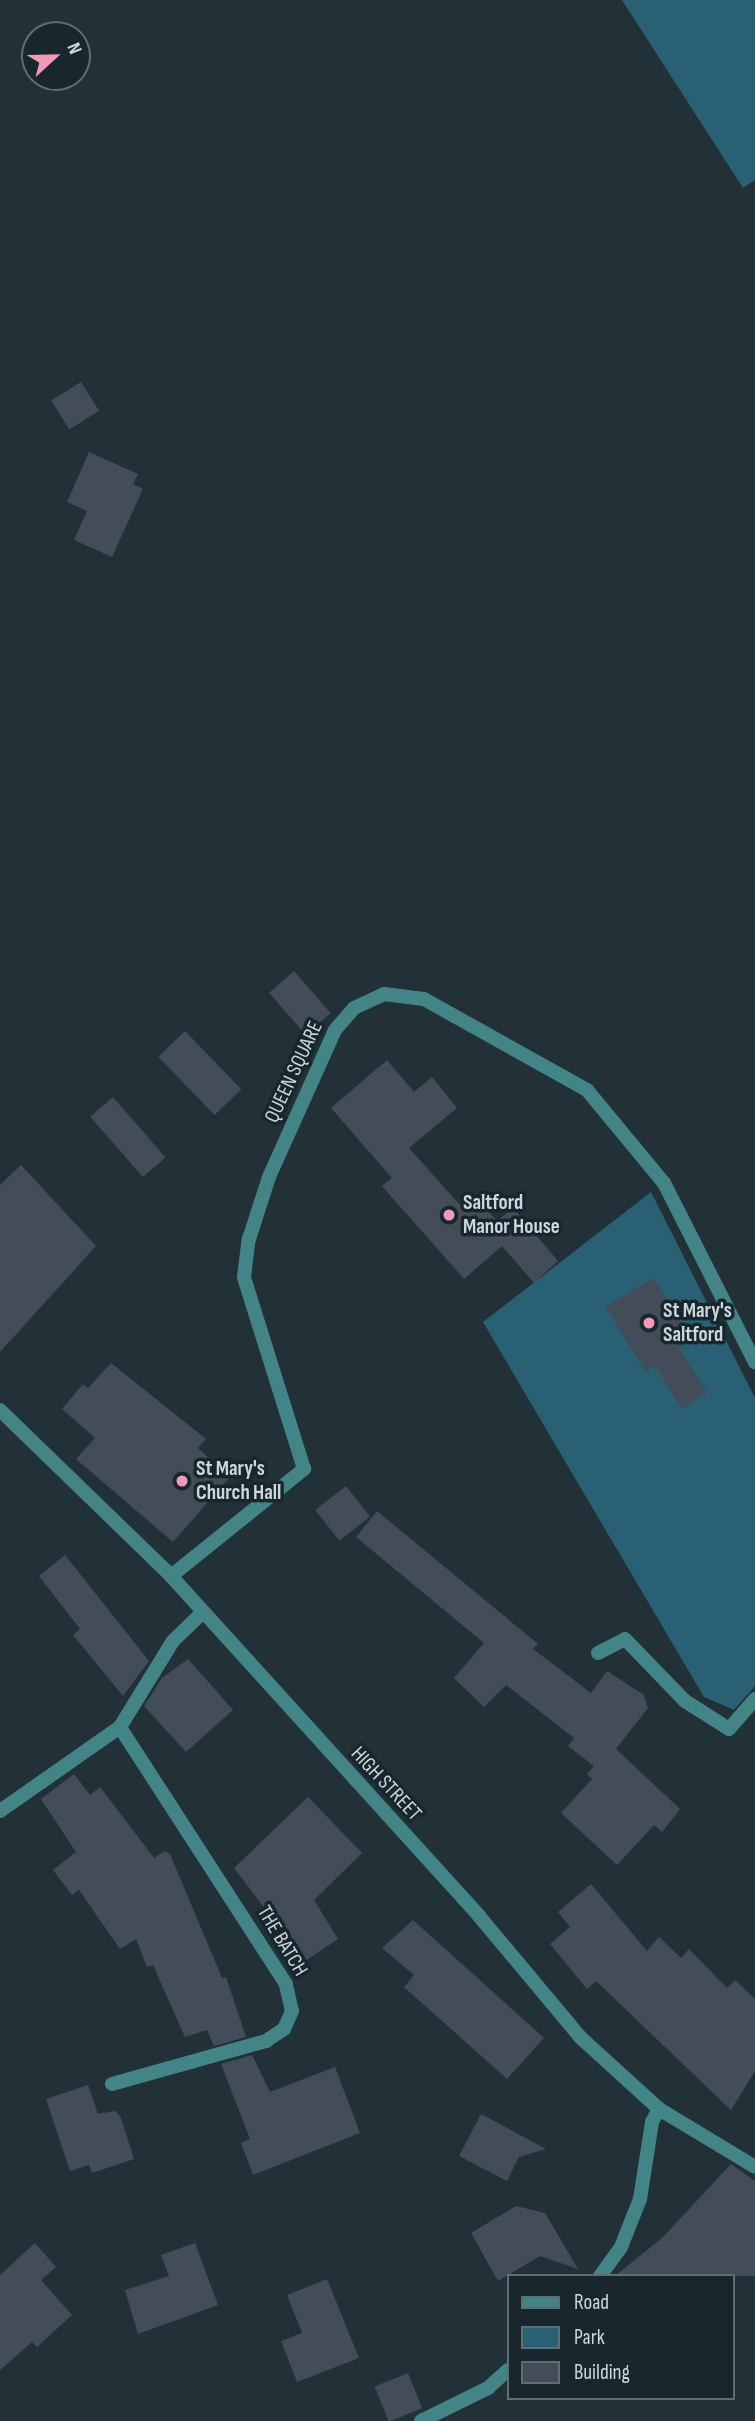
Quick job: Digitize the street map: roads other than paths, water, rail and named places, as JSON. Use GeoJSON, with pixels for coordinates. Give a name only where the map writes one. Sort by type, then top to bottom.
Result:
{"type":"FeatureCollection","features":[{"type":"Feature","properties":{"kind":"street","name":"QUEEN SQUARE"},"geometry":{"type":"LineString","coordinates":[[171,1576],[304,1469],[244,1278],[249,1239],[269,1177],[335,1030],[354,1008],[384,994],[424,999],[587,1090],[664,1183],[755,1362]]}},
{"type":"Feature","properties":{"kind":"street","name":"HIGH STREET"},"geometry":{"type":"LineString","coordinates":[[0,1410],[171,1576],[201,1614],[478,1916],[580,2037],[659,2109],[755,2167]]}},
{"type":"Feature","properties":{"kind":"street"},"geometry":{"type":"LineString","coordinates":[[0,1811],[120,1727],[173,1641],[201,1614]]}},
{"type":"Feature","properties":{"kind":"street"},"geometry":{"type":"LineString","coordinates":[[598,1653],[625,1639],[685,1701],[729,1729],[755,1699]]}},
{"type":"Feature","properties":{"kind":"street","name":"THE BATCH"},"geometry":{"type":"LineString","coordinates":[[112,2084],[266,2041],[284,2029],[292,2011],[286,1984],[120,1727]]}},
{"type":"Feature","properties":{"kind":"street"},"geometry":{"type":"LineString","coordinates":[[601,2274],[621,2247],[640,2199],[652,2122],[659,2109]]}},
{"type":"Feature","properties":{"kind":"street"},"geometry":{"type":"LineString","coordinates":[[421,2421],[488,2388],[506,2372]]}},
{"type":"Feature","properties":{"kind":"place","name":"Saltford Manor House"},"geometry":{"type":"Point","coordinates":[449,1215]}},
{"type":"Feature","properties":{"kind":"place","name":"St Mary's Saltford"},"geometry":{"type":"Point","coordinates":[649,1323]}},
{"type":"Feature","properties":{"kind":"place","name":"St Mary's Church Hall"},"geometry":{"type":"Point","coordinates":[182,1481]}}]}
